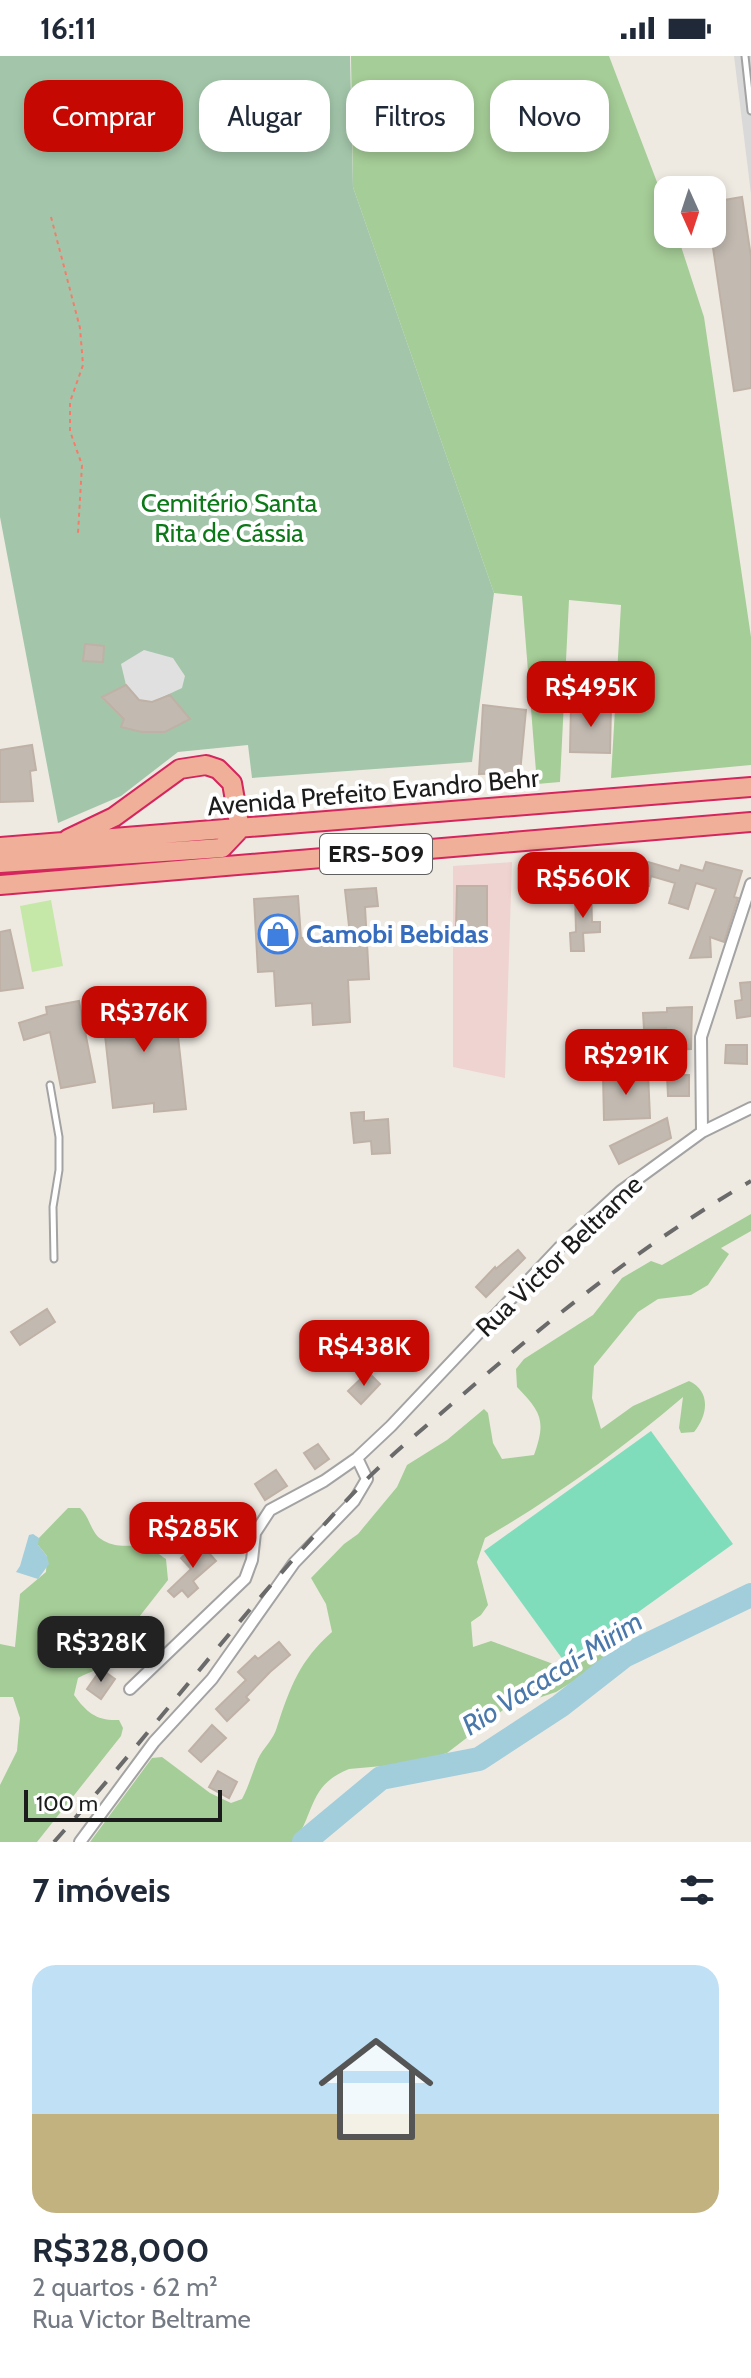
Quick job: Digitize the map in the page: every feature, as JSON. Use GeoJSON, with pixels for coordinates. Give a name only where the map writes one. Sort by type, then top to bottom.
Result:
{"type":"FeatureCollection","features":[{"type":"Feature","properties":{"kind":"highway"},"geometry":{"type":"LineString","coordinates":[[0,863],[222,848],[240,829],[232,783],[218,769],[193,766],[165,777],[114,817],[58,844]]}},
{"type":"Feature","properties":{"kind":"highway","name":"Avenida Prefeito Evandro Behr"},"geometry":{"type":"LineString","coordinates":[[0,847],[751,787]]}},
{"type":"Feature","properties":{"kind":"highway","name":"ERS-509"},"geometry":{"type":"LineString","coordinates":[[0,885],[751,822]]}},
{"type":"Feature","properties":{"kind":"street"},"geometry":{"type":"LineString","coordinates":[[702,1132],[701,1037],[751,884]]}},
{"type":"Feature","properties":{"kind":"street","name":"Rua Victor Beltrame"},"geometry":{"type":"LineString","coordinates":[[130,1689],[245,1579],[252,1560],[255,1533],[270,1510],[324,1481],[357,1458],[391,1426],[506,1302],[621,1191],[702,1132],[751,1108]]}},
{"type":"Feature","properties":{"kind":"street"},"geometry":{"type":"LineString","coordinates":[[80,1842],[154,1742],[212,1679],[294,1563],[354,1501],[367,1479],[357,1458]]}},
{"type":"Feature","properties":{"kind":"lane"},"geometry":{"type":"LineString","coordinates":[[745,56],[751,111]]}},
{"type":"Feature","properties":{"kind":"lane"},"geometry":{"type":"LineString","coordinates":[[50,1085],[59,1137],[59,1170],[53,1207],[54,1259]]}},
{"type":"Feature","properties":{"kind":"path"},"geometry":{"type":"LineString","coordinates":[[51,217],[80,328],[83,365],[70,402],[70,431],[82,465],[78,533]]}},
{"type":"Feature","properties":{"kind":"shaded area"},"geometry":{"type":"Polygon","coordinates":[[[734,56],[751,56],[751,194],[734,56]]]}},
{"type":"Feature","properties":{"kind":"shaded area"},"geometry":{"type":"Polygon","coordinates":[[[144,650],[173,658],[185,676],[182,688],[152,702],[139,700],[126,685],[121,664],[144,650]]]}},
{"type":"Feature","properties":{"kind":"shaded area"},"geometry":{"type":"Polygon","coordinates":[[[512,862],[505,1078],[453,1067],[453,866],[512,862]]]}},
{"type":"Feature","properties":{"kind":"green space","name":"Cemitério Santa Rita de Cássia"},"geometry":{"type":"Polygon","coordinates":[[[0,56],[350,56],[351,80],[346,80],[346,152],[352,152],[353,187],[494,593],[472,762],[252,778],[248,745],[178,752],[121,796],[58,823],[0,517],[0,56]]]}},
{"type":"Feature","properties":{"kind":"green space"},"geometry":{"type":"Polygon","coordinates":[[[351,56],[609,56],[655,176],[654,248],[682,248],[704,317],[751,637],[751,765],[611,778],[621,605],[569,600],[560,782],[537,784],[522,596],[494,593],[353,187],[352,152],[474,152],[474,80],[351,80],[351,56]]]}},
{"type":"Feature","properties":{"kind":"green space"},"geometry":{"type":"Polygon","coordinates":[[[51,900],[63,966],[32,972],[20,906],[51,900]]]}},
{"type":"Feature","properties":{"kind":"green space"},"geometry":{"type":"Polygon","coordinates":[[[751,1214],[751,1231],[721,1248],[729,1254],[708,1285],[691,1295],[658,1299],[638,1312],[594,1366],[592,1398],[601,1429],[633,1406],[689,1381],[701,1391],[705,1404],[694,1432],[681,1433],[679,1428],[683,1397],[587,1472],[485,1538],[477,1562],[488,1605],[471,1622],[473,1647],[491,1641],[556,1665],[573,1667],[632,1627],[637,1638],[609,1653],[585,1674],[556,1692],[503,1710],[447,1753],[416,1763],[349,1769],[336,1776],[319,1792],[294,1842],[90,1842],[152,1758],[162,1757],[210,1793],[231,1803],[242,1799],[258,1759],[276,1731],[297,1675],[332,1632],[326,1604],[311,1578],[358,1534],[397,1487],[407,1465],[447,1440],[484,1409],[488,1413],[493,1443],[502,1459],[534,1455],[540,1434],[539,1418],[537,1411],[517,1387],[516,1369],[524,1359],[593,1315],[622,1278],[651,1261],[662,1265],[751,1214]]]}},
{"type":"Feature","properties":{"kind":"green space"},"geometry":{"type":"Polygon","coordinates":[[[651,1431],[733,1544],[566,1664],[484,1551],[651,1431]]]}},
{"type":"Feature","properties":{"kind":"green space"},"geometry":{"type":"Polygon","coordinates":[[[68,1508],[80,1508],[95,1533],[106,1542],[147,1548],[166,1559],[168,1580],[118,1644],[121,1656],[78,1678],[74,1695],[93,1715],[119,1720],[123,1728],[121,1736],[37,1842],[0,1842],[0,1785],[17,1751],[20,1718],[13,1697],[0,1697],[0,1644],[15,1647],[20,1594],[46,1572],[47,1556],[37,1540],[68,1508]]]}},
{"type":"Feature","properties":{"kind":"water"},"geometry":{"type":"Polygon","coordinates":[[[29,1535],[39,1538],[38,1545],[49,1564],[38,1579],[16,1572],[29,1535]]]}},
{"type":"Feature","properties":{"kind":"building"},"geometry":{"type":"Polygon","coordinates":[[[742,197],[751,257],[751,388],[734,391],[713,248],[726,248],[726,200],[742,197]]]}},
{"type":"Feature","properties":{"kind":"building"},"geometry":{"type":"Polygon","coordinates":[[[85,644],[104,646],[103,662],[83,661],[85,644]]]}},
{"type":"Feature","properties":{"kind":"building"},"geometry":{"type":"Polygon","coordinates":[[[126,685],[139,700],[152,702],[170,695],[190,719],[165,732],[142,732],[121,727],[124,719],[102,697],[126,685]]]}},
{"type":"Feature","properties":{"kind":"building"},"geometry":{"type":"Polygon","coordinates":[[[483,705],[526,710],[520,773],[479,774],[483,705]]]}},
{"type":"Feature","properties":{"kind":"building"},"geometry":{"type":"Polygon","coordinates":[[[571,705],[611,705],[610,753],[570,752],[571,705]]]}},
{"type":"Feature","properties":{"kind":"building"},"geometry":{"type":"Polygon","coordinates":[[[32,745],[36,770],[30,771],[33,801],[0,802],[0,750],[32,745]]]}},
{"type":"Feature","properties":{"kind":"building"},"geometry":{"type":"Polygon","coordinates":[[[641,860],[679,871],[681,865],[703,871],[706,862],[742,871],[734,897],[738,898],[724,942],[710,937],[711,957],[690,958],[716,889],[696,883],[688,909],[669,903],[675,883],[651,876],[649,886],[631,883],[631,896],[604,895],[604,898],[593,898],[592,875],[614,874],[614,868],[639,869],[641,860]]]}},
{"type":"Feature","properties":{"kind":"building"},"geometry":{"type":"Polygon","coordinates":[[[457,886],[487,886],[487,929],[456,929],[457,886]]]}},
{"type":"Feature","properties":{"kind":"building"},"geometry":{"type":"Polygon","coordinates":[[[376,888],[378,906],[365,907],[369,979],[348,980],[350,1022],[313,1025],[312,1003],[276,1006],[274,971],[258,972],[254,899],[298,896],[301,938],[350,935],[345,890],[376,888]]]}},
{"type":"Feature","properties":{"kind":"building"},"geometry":{"type":"Polygon","coordinates":[[[591,889],[592,922],[600,922],[600,932],[583,933],[584,951],[571,951],[570,933],[576,932],[575,890],[591,889]]]}},
{"type":"Feature","properties":{"kind":"building"},"geometry":{"type":"Polygon","coordinates":[[[10,930],[23,988],[0,991],[0,932],[10,930]]]}},
{"type":"Feature","properties":{"kind":"building"},"geometry":{"type":"Polygon","coordinates":[[[751,982],[751,1016],[737,1018],[735,1001],[742,1000],[740,983],[751,982]]]}},
{"type":"Feature","properties":{"kind":"building"},"geometry":{"type":"Polygon","coordinates":[[[129,996],[130,1004],[174,1000],[186,1109],[154,1112],[154,1103],[113,1108],[101,999],[129,996]]]}},
{"type":"Feature","properties":{"kind":"building"},"geometry":{"type":"Polygon","coordinates":[[[79,1001],[95,1082],[61,1088],[50,1032],[24,1040],[19,1023],[47,1014],[46,1007],[79,1001]]]}},
{"type":"Feature","properties":{"kind":"building"},"geometry":{"type":"Polygon","coordinates":[[[692,1007],[691,1049],[666,1050],[666,1028],[644,1029],[643,1013],[692,1007]]]}},
{"type":"Feature","properties":{"kind":"building"},"geometry":{"type":"Polygon","coordinates":[[[646,1032],[647,1051],[632,1052],[631,1033],[646,1032]]]}},
{"type":"Feature","properties":{"kind":"building"},"geometry":{"type":"Polygon","coordinates":[[[726,1045],[747,1045],[747,1064],[725,1063],[726,1045]]]}},
{"type":"Feature","properties":{"kind":"building"},"geometry":{"type":"Polygon","coordinates":[[[648,1073],[650,1118],[604,1120],[603,1075],[648,1073]]]}},
{"type":"Feature","properties":{"kind":"building"},"geometry":{"type":"Polygon","coordinates":[[[667,1075],[689,1075],[689,1096],[668,1096],[667,1075]]]}},
{"type":"Feature","properties":{"kind":"building"},"geometry":{"type":"Polygon","coordinates":[[[364,1112],[364,1121],[388,1119],[390,1153],[372,1154],[371,1141],[354,1143],[351,1113],[364,1112]]]}},
{"type":"Feature","properties":{"kind":"building"},"geometry":{"type":"Polygon","coordinates":[[[667,1118],[671,1138],[619,1164],[610,1146],[667,1118]]]}},
{"type":"Feature","properties":{"kind":"building"},"geometry":{"type":"Polygon","coordinates":[[[518,1250],[525,1258],[486,1297],[476,1287],[495,1267],[518,1250]]]}},
{"type":"Feature","properties":{"kind":"building"},"geometry":{"type":"Polygon","coordinates":[[[47,1309],[55,1322],[20,1345],[11,1332],[47,1309]]]}},
{"type":"Feature","properties":{"kind":"building"},"geometry":{"type":"Polygon","coordinates":[[[368,1372],[380,1384],[361,1404],[348,1391],[368,1372]]]}},
{"type":"Feature","properties":{"kind":"building"},"geometry":{"type":"Polygon","coordinates":[[[318,1444],[329,1459],[315,1469],[304,1453],[318,1444]]]}},
{"type":"Feature","properties":{"kind":"building"},"geometry":{"type":"Polygon","coordinates":[[[276,1470],[287,1486],[265,1500],[255,1484],[276,1470]]]}},
{"type":"Feature","properties":{"kind":"building"},"geometry":{"type":"Polygon","coordinates":[[[199,1542],[216,1561],[193,1581],[198,1588],[188,1597],[182,1590],[174,1597],[168,1591],[191,1569],[181,1558],[199,1542]]]}},
{"type":"Feature","properties":{"kind":"building"},"geometry":{"type":"Polygon","coordinates":[[[279,1642],[290,1655],[246,1697],[249,1700],[227,1721],[216,1709],[246,1680],[238,1672],[255,1656],[258,1659],[279,1642]]]}},
{"type":"Feature","properties":{"kind":"building"},"geometry":{"type":"Polygon","coordinates":[[[101,1669],[115,1679],[101,1699],[87,1689],[101,1669]]]}},
{"type":"Feature","properties":{"kind":"building"},"geometry":{"type":"Polygon","coordinates":[[[212,1725],[226,1738],[201,1762],[189,1751],[212,1725]]]}},
{"type":"Feature","properties":{"kind":"building"},"geometry":{"type":"Polygon","coordinates":[[[218,1771],[237,1782],[229,1798],[209,1787],[218,1771]]]}},
{"type":"Feature","properties":{"kind":"waterway","name":"Rio Vacacaí-Mirim"},"geometry":{"type":"LineString","coordinates":[[304,1842],[381,1778],[479,1759],[560,1706],[624,1656],[751,1595]]}},
{"type":"Feature","properties":{"kind":"railway"},"geometry":{"type":"LineString","coordinates":[[54,1842],[246,1614],[324,1524],[376,1470],[495,1367],[601,1282],[674,1229],[751,1181]]}},
{"type":"Feature","properties":{"kind":"place","name":"Camobi Bebidas"},"geometry":{"type":"Point","coordinates":[278,934]}}]}
